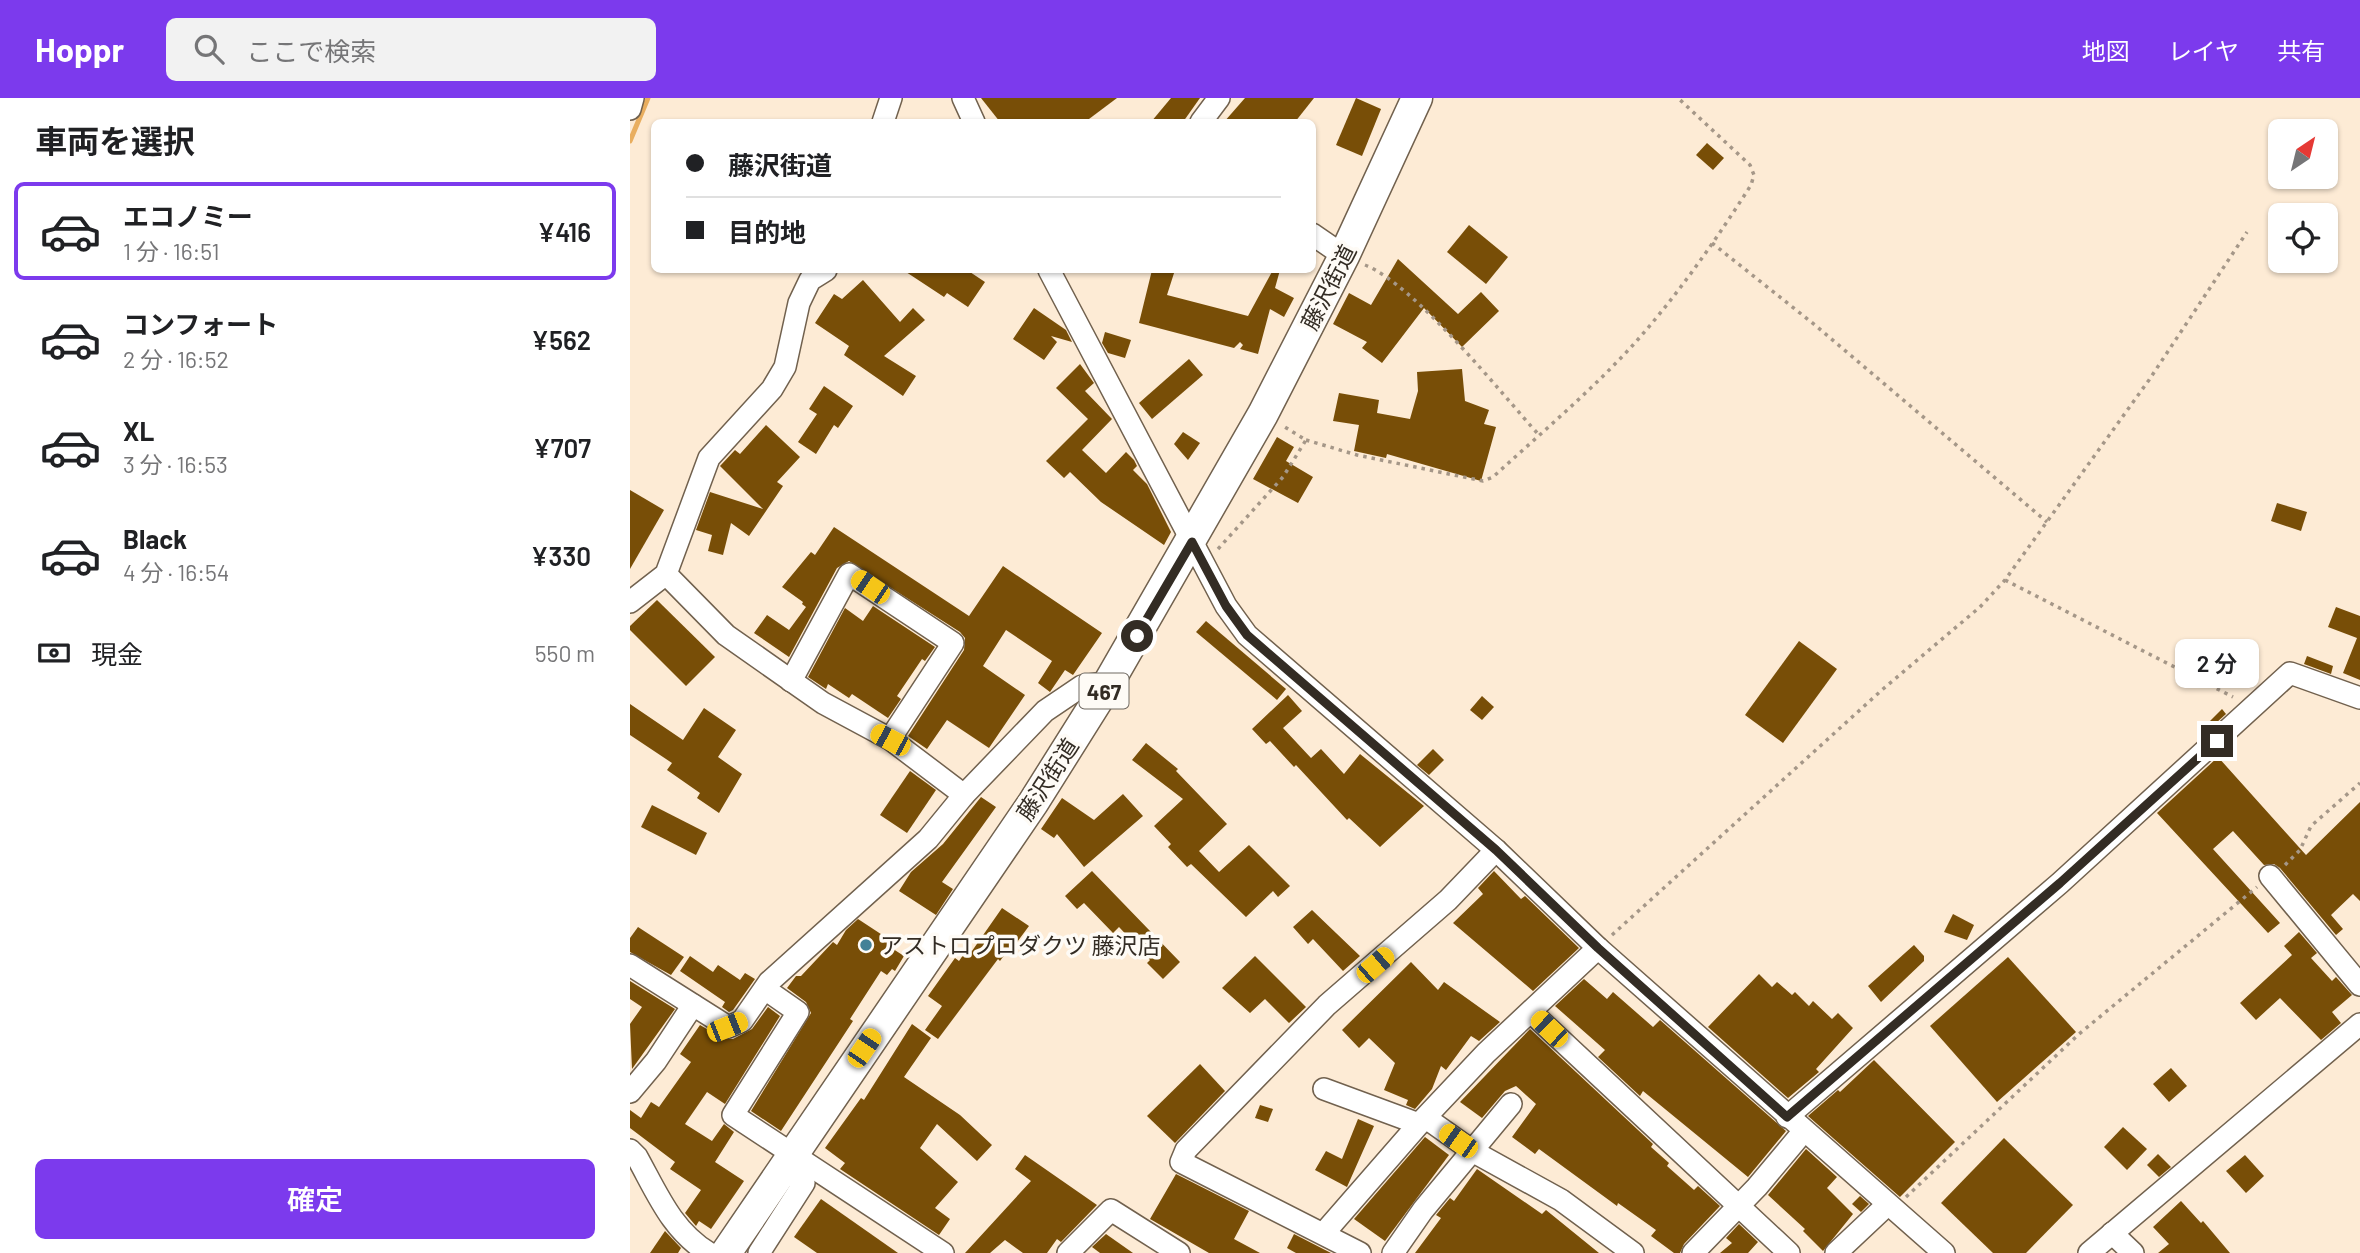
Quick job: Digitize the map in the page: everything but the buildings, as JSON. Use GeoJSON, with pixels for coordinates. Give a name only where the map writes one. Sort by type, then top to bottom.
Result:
{"type":"FeatureCollection","features":[{"type":"Feature","properties":{"kind":"highway","name":"藤沢街道"},"geometry":{"type":"LineString","coordinates":[[721,1251],[1033,803],[1109,682],[1198,553],[1344,256],[1417,98]]}},
{"type":"Feature","properties":{"kind":"street"},"geometry":{"type":"LineString","coordinates":[[630,108],[633,98]]}},
{"type":"Feature","properties":{"kind":"street"},"geometry":{"type":"LineString","coordinates":[[884,119],[891,98]]}},
{"type":"Feature","properties":{"kind":"street"},"geometry":{"type":"LineString","coordinates":[[963,98],[973,119]]}},
{"type":"Feature","properties":{"kind":"street"},"geometry":{"type":"LineString","coordinates":[[1204,119],[1219,98]]}},
{"type":"Feature","properties":{"kind":"street"},"geometry":{"type":"LineString","coordinates":[[1316,237],[1344,256]]}},
{"type":"Feature","properties":{"kind":"street"},"geometry":{"type":"LineString","coordinates":[[630,602],[666,574],[709,458],[772,389],[785,367],[799,303],[810,281],[822,273]]}},
{"type":"Feature","properties":{"kind":"street"},"geometry":{"type":"LineString","coordinates":[[1051,273],[1226,606],[1247,635],[1496,850],[1598,948],[1803,1132],[1944,1253]]}},
{"type":"Feature","properties":{"kind":"street"},"geometry":{"type":"LineString","coordinates":[[666,574],[726,635],[823,703],[890,740],[964,795]]}},
{"type":"Feature","properties":{"kind":"street"},"geometry":{"type":"LineString","coordinates":[[791,681],[849,574],[953,643],[890,740]]}},
{"type":"Feature","properties":{"kind":"street"},"geometry":{"type":"LineString","coordinates":[[1787,1117],[2060,883],[2290,673],[2360,698]]}},
{"type":"Feature","properties":{"kind":"street"},"geometry":{"type":"LineString","coordinates":[[630,965],[727,1027],[742,1021],[765,989],[928,839],[964,795],[1045,711],[1082,686],[1109,682]]}},
{"type":"Feature","properties":{"kind":"street"},"geometry":{"type":"LineString","coordinates":[[1360,1253],[1181,1162],[1186,1150],[1327,1005],[1448,900],[1496,850]]}},
{"type":"Feature","properties":{"kind":"street"},"geometry":{"type":"LineString","coordinates":[[2270,876],[2360,985]]}},
{"type":"Feature","properties":{"kind":"street"},"geometry":{"type":"LineString","coordinates":[[1324,1233],[1422,1121],[1598,948]]}},
{"type":"Feature","properties":{"kind":"street"},"geometry":{"type":"LineString","coordinates":[[760,1253],[804,1183],[786,1161],[733,1115],[797,1012],[765,989]]}},
{"type":"Feature","properties":{"kind":"street"},"geometry":{"type":"LineString","coordinates":[[630,1092],[656,1061],[693,1005]]}},
{"type":"Feature","properties":{"kind":"street"},"geometry":{"type":"LineString","coordinates":[[1531,1012],[1789,1253]]}},
{"type":"Feature","properties":{"kind":"street"},"geometry":{"type":"LineString","coordinates":[[2089,1253],[2355,1037]]}},
{"type":"Feature","properties":{"kind":"street"},"geometry":{"type":"LineString","coordinates":[[1324,1089],[1422,1121],[1561,1200],[1633,1253]]}},
{"type":"Feature","properties":{"kind":"street"},"geometry":{"type":"LineString","coordinates":[[1393,1253],[1423,1210],[1474,1152],[1511,1104]]}},
{"type":"Feature","properties":{"kind":"street"},"geometry":{"type":"LineString","coordinates":[[1693,1253],[1803,1132]]}},
{"type":"Feature","properties":{"kind":"street"},"geometry":{"type":"LineString","coordinates":[[630,1150],[637,1157],[672,1220],[690,1241],[721,1251]]}},
{"type":"Feature","properties":{"kind":"street"},"geometry":{"type":"LineString","coordinates":[[786,1161],[943,1253]]}},
{"type":"Feature","properties":{"kind":"street"},"geometry":{"type":"LineString","coordinates":[[1836,1253],[1890,1207]]}},
{"type":"Feature","properties":{"kind":"street"},"geometry":{"type":"LineString","coordinates":[[1068,1253],[1111,1210],[1179,1253]]}},
{"type":"Feature","properties":{"kind":"street"},"geometry":{"type":"LineString","coordinates":[[2112,1233],[2133,1253]]}},
{"type":"Feature","properties":{"kind":"path"},"geometry":{"type":"LineString","coordinates":[[1264,414],[1306,440],[1357,455],[1483,481],[1493,477],[1636,342],[1712,243],[1751,185],[1754,174],[1742,156],[1678,98]]}},
{"type":"Feature","properties":{"kind":"path"},"geometry":{"type":"LineString","coordinates":[[1598,948],[1883,689],[1980,607],[2005,580],[2189,322],[2247,232]]}},
{"type":"Feature","properties":{"kind":"path"},"geometry":{"type":"LineString","coordinates":[[1712,243],[1899,395],[2047,522]]}},
{"type":"Feature","properties":{"kind":"path"},"geometry":{"type":"LineString","coordinates":[[1344,256],[1376,270],[1399,288],[1539,435]]}},
{"type":"Feature","properties":{"kind":"path"},"geometry":{"type":"LineString","coordinates":[[1198,553],[1283,477],[1306,440]]}},
{"type":"Feature","properties":{"kind":"path"},"geometry":{"type":"LineString","coordinates":[[2005,580],[2252,709]]}},
{"type":"Feature","properties":{"kind":"path"},"geometry":{"type":"LineString","coordinates":[[1890,1207],[2079,1034],[2300,850],[2311,826],[2360,783]]}},
{"type":"Feature","properties":{"kind":"waterway"},"geometry":{"type":"LineString","coordinates":[[630,141],[648,98]]}},
{"type":"Feature","properties":{"kind":"place","name":"アストロプロダクツ 藤沢店"},"geometry":{"type":"Point","coordinates":[866,945]}},
{"type":"Feature","properties":{"kind":"route"},"geometry":{"type":"LineString","coordinates":[[1137,636],[1192,542],[1226,606],[1247,635],[1496,850],[1598,948],[1787,1117],[2060,883],[2217,741]]}}]}
